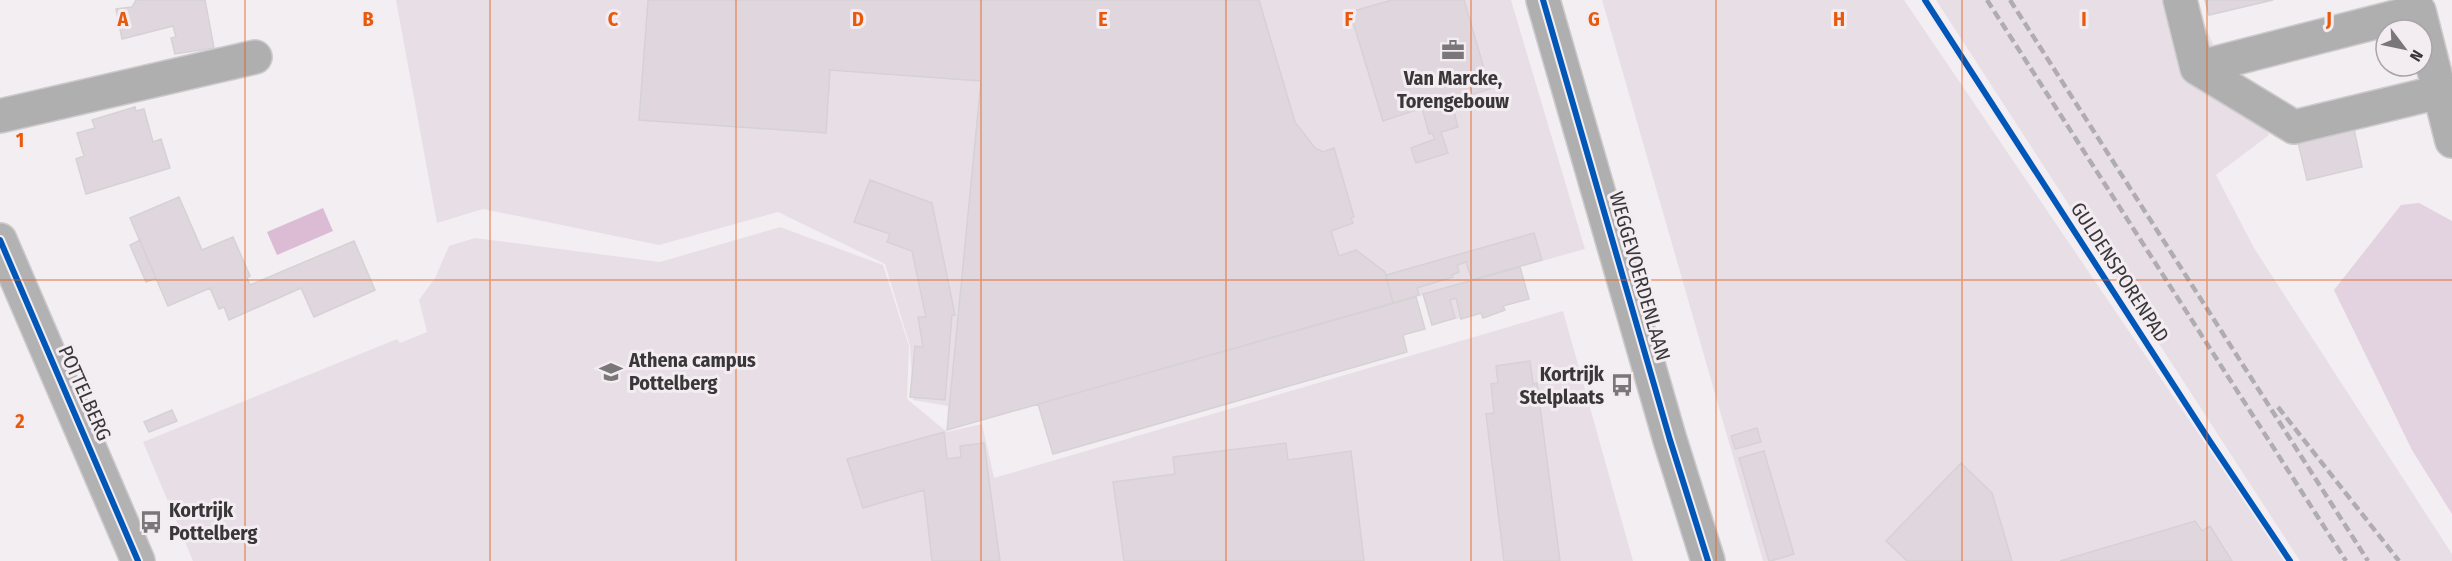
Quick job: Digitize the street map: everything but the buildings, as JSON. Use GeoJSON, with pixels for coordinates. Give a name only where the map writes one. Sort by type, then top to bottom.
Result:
{"type":"FeatureCollection","features":[{"type":"Feature","properties":{"kind":"main road","name":"POTTELBERG"},"geometry":{"type":"LineString","coordinates":[[0,240],[138,561]]}},
{"type":"Feature","properties":{"kind":"street","name":"WEGGEVOERDENLAAN"},"geometry":{"type":"LineString","coordinates":[[1543,0],[1670,440],[1708,561]]}},
{"type":"Feature","properties":{"kind":"street"},"geometry":{"type":"LineString","coordinates":[[2180,0],[2197,68],[2294,128],[2439,92]]}},
{"type":"Feature","properties":{"kind":"street"},"geometry":{"type":"LineString","coordinates":[[2197,68],[2419,11],[2452,141]]}},
{"type":"Feature","properties":{"kind":"street"},"geometry":{"type":"LineString","coordinates":[[0,116],[255,57]]}},
{"type":"Feature","properties":{"kind":"shaded area"},"geometry":{"type":"Polygon","coordinates":[[[396,0],[1511,0],[1585,249],[1520,267],[1529,299],[1503,306],[1505,310],[1483,318],[1481,313],[1432,325],[1423,295],[947,430],[948,406],[913,400],[910,346],[885,264],[778,212],[659,245],[483,209],[437,223],[396,0]]]}},
{"type":"Feature","properties":{"kind":"shaded area"},"geometry":{"type":"Polygon","coordinates":[[[1602,0],[1904,0],[2285,561],[1763,561],[1602,0]]]}},
{"type":"Feature","properties":{"kind":"shaded area"},"geometry":{"type":"Polygon","coordinates":[[[1936,0],[2194,0],[2219,58],[2269,135],[2216,175],[2254,248],[2452,554],[2452,561],[2300,561],[1936,0]]]}},
{"type":"Feature","properties":{"kind":"shaded area"},"geometry":{"type":"Polygon","coordinates":[[[2419,203],[2452,221],[2452,514],[2412,450],[2334,290],[2401,205],[2419,203]]]}},
{"type":"Feature","properties":{"kind":"shaded area"},"geometry":{"type":"Polygon","coordinates":[[[323,208],[333,231],[277,255],[267,232],[323,208]]]}},
{"type":"Feature","properties":{"kind":"shaded area","name":"Athena campus Pottelberg"},"geometry":{"type":"Polygon","coordinates":[[[780,227],[883,265],[909,346],[907,399],[947,432],[982,424],[994,478],[1563,311],[1633,561],[193,561],[143,442],[397,339],[400,343],[427,332],[419,300],[435,278],[449,246],[475,238],[660,262],[780,227]]]}},
{"type":"Feature","properties":{"kind":"railway"},"geometry":{"type":"LineString","coordinates":[[1987,0],[2346,561]]}},
{"type":"Feature","properties":{"kind":"railway"},"geometry":{"type":"LineString","coordinates":[[2010,0],[2368,561]]}},
{"type":"Feature","properties":{"kind":"railway"},"geometry":{"type":"LineString","coordinates":[[2278,407],[2399,561]]}},
{"type":"Feature","properties":{"kind":"cycle path"},"geometry":{"type":"LineString","coordinates":[[1543,0],[1670,440],[1708,561]]}},
{"type":"Feature","properties":{"kind":"cycle path","name":"GULDENSPORENPAD"},"geometry":{"type":"LineString","coordinates":[[1925,0],[2209,440],[2290,561]]}},
{"type":"Feature","properties":{"kind":"cycle path"},"geometry":{"type":"LineString","coordinates":[[0,240],[138,561]]}},
{"type":"Feature","properties":{"kind":"place","name":"Van Marcke, Torengebouw"},"geometry":{"type":"Point","coordinates":[1453,50]}},
{"type":"Feature","properties":{"kind":"place","name":"Athena campus Pottelberg"},"geometry":{"type":"Point","coordinates":[611,372]}},
{"type":"Feature","properties":{"kind":"place","name":"Kortrijk Stelplaats"},"geometry":{"type":"Point","coordinates":[1622,385]}},
{"type":"Feature","properties":{"kind":"place","name":"Kortrijk Pottelberg"},"geometry":{"type":"Point","coordinates":[151,522]}}]}
